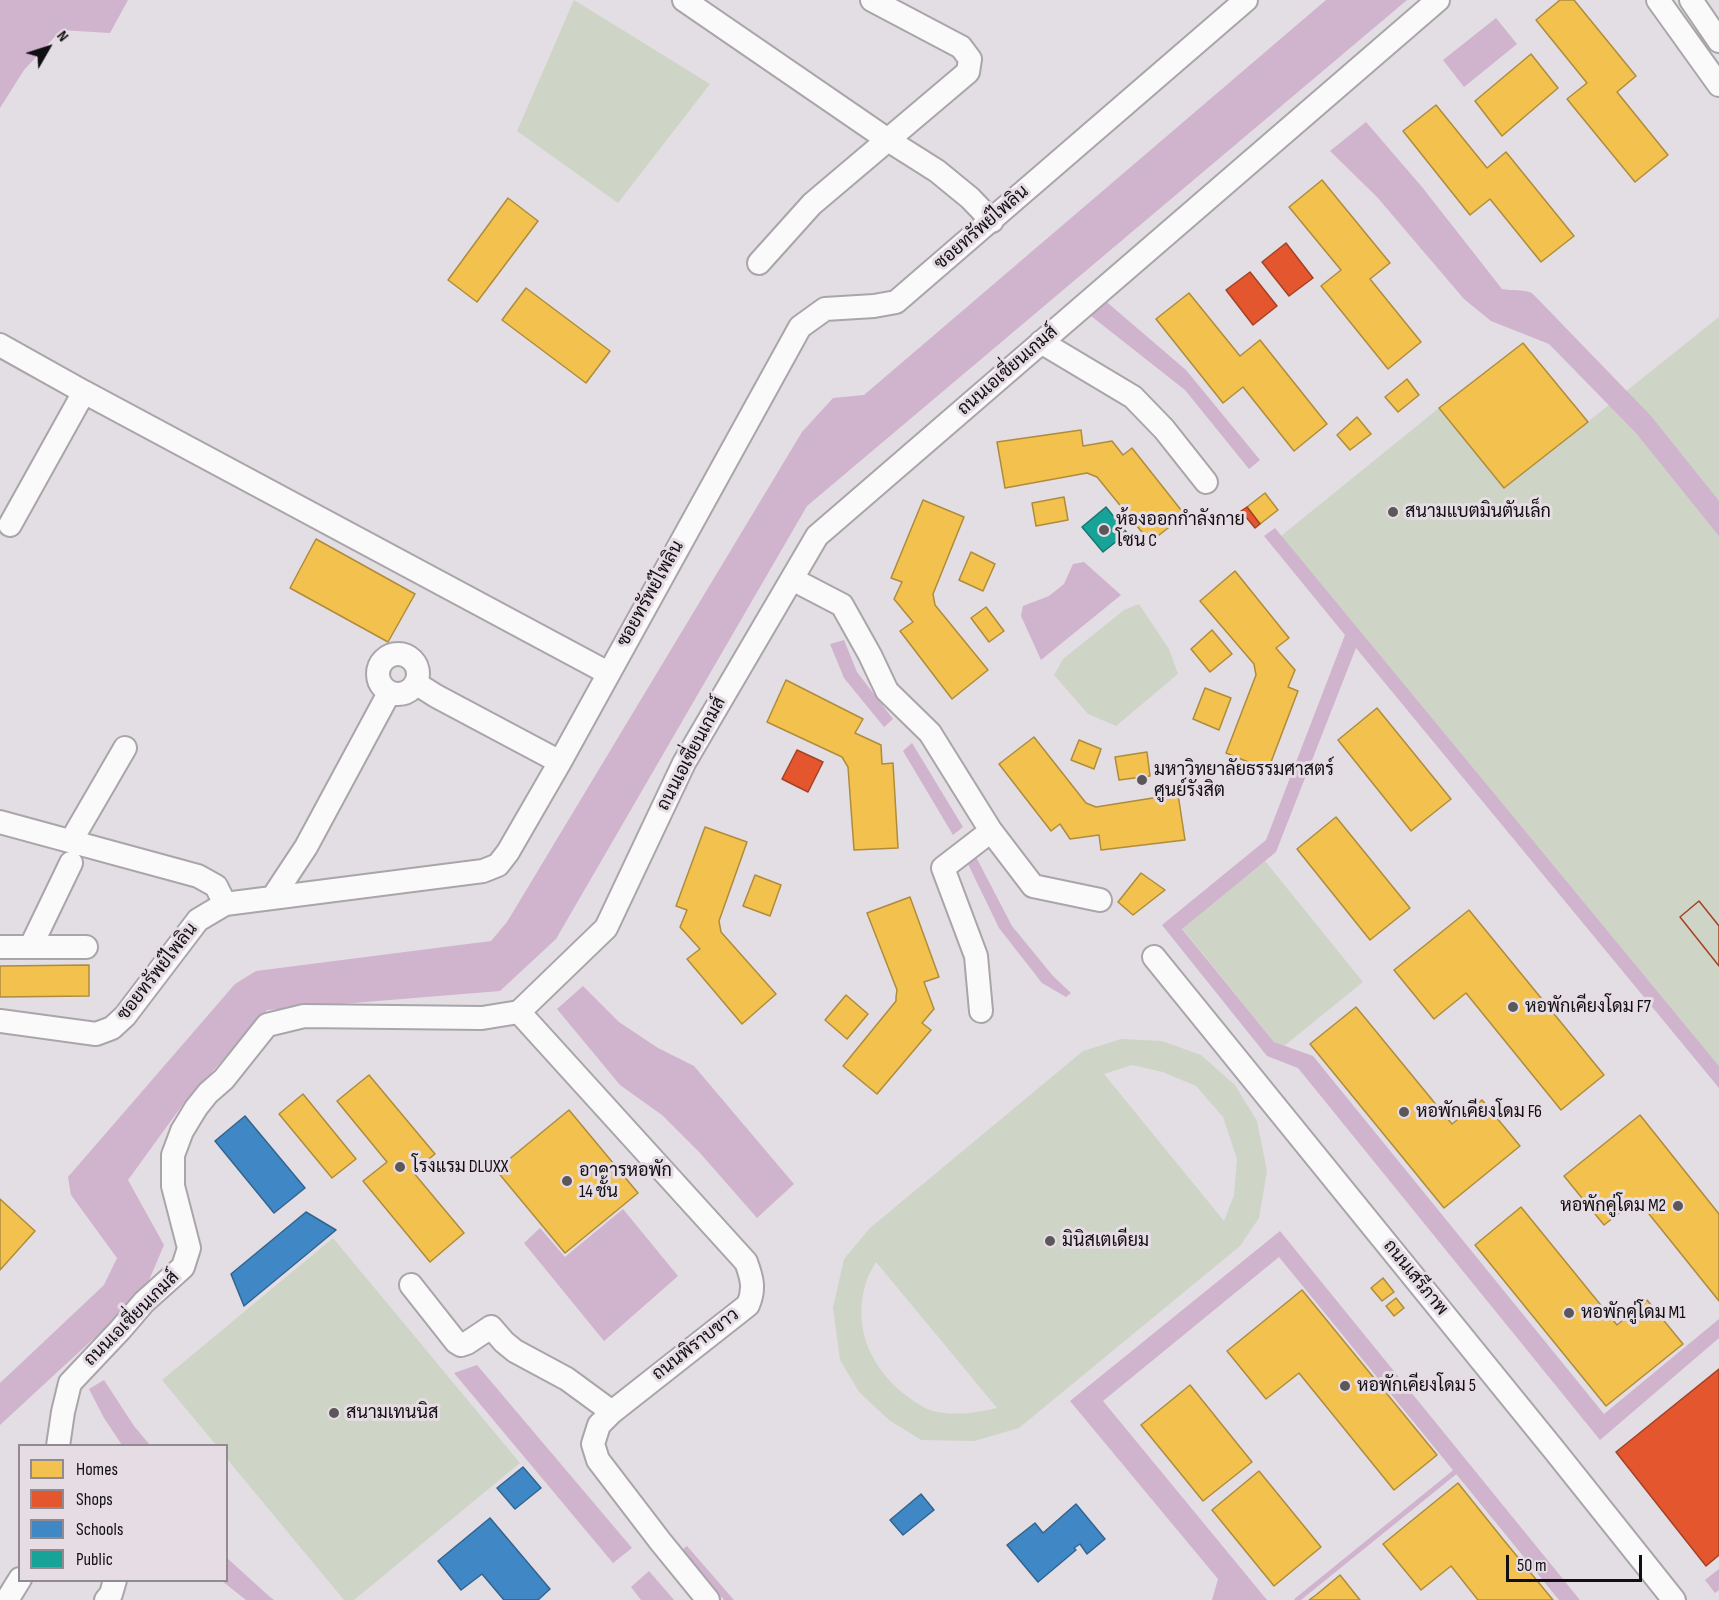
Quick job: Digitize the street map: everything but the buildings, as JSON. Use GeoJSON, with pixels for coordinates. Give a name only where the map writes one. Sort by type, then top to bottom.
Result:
{"type":"FeatureCollection","features":[{"type":"Feature","properties":{"kind":"street"},"geometry":{"type":"LineString","coordinates":[[684,0],[937,171],[970,198],[992,221]]}},
{"type":"Feature","properties":{"kind":"street"},"geometry":{"type":"LineString","coordinates":[[759,263],[812,204],[968,72],[970,59],[961,47],[872,0]]}},
{"type":"Feature","properties":{"kind":"street","name":"ซอยทรัพย์ไพลิน"},"geometry":{"type":"LineString","coordinates":[[0,1021],[96,1034],[112,1028],[125,1016],[198,920],[225,904],[483,871],[498,865],[508,852],[560,762],[800,327],[825,309],[874,306],[896,302],[1246,0]]}},
{"type":"Feature","properties":{"kind":"street","name":"ถนนเอเซี่ยนเกมส์"},"geometry":{"type":"LineString","coordinates":[[58,1444],[70,1383],[144,1302],[183,1267],[189,1248],[173,1186],[173,1155],[182,1131],[196,1108],[224,1079],[267,1025],[304,1016],[482,1018],[519,1012],[606,927],[684,763],[817,536],[1438,0]]}},
{"type":"Feature","properties":{"kind":"street"},"geometry":{"type":"LineString","coordinates":[[1658,0],[1719,85]]}},
{"type":"Feature","properties":{"kind":"street"},"geometry":{"type":"LineString","coordinates":[[1691,0],[1719,41]]}},
{"type":"Feature","properties":{"kind":"street"},"geometry":{"type":"LineString","coordinates":[[1041,342],[1133,397],[1164,429],[1206,482]]}},
{"type":"Feature","properties":{"kind":"street"},"geometry":{"type":"LineString","coordinates":[[0,345],[608,673]]}},
{"type":"Feature","properties":{"kind":"street"},"geometry":{"type":"LineString","coordinates":[[10,525],[84,392]]}},
{"type":"Feature","properties":{"kind":"street"},"geometry":{"type":"LineString","coordinates":[[792,579],[842,605],[887,691],[930,733],[991,831],[1033,886],[1100,900]]}},
{"type":"Feature","properties":{"kind":"street"},"geometry":{"type":"LineString","coordinates":[[390,655],[408,656],[418,668],[417,684],[405,694],[389,693],[379,682],[379,668],[390,655]]}},
{"type":"Feature","properties":{"kind":"street"},"geometry":{"type":"LineString","coordinates":[[417,684],[560,762]]}},
{"type":"Feature","properties":{"kind":"street"},"geometry":{"type":"LineString","coordinates":[[273,897],[306,847],[389,693]]}},
{"type":"Feature","properties":{"kind":"street"},"geometry":{"type":"LineString","coordinates":[[31,946],[71,852],[125,748]]}},
{"type":"Feature","properties":{"kind":"street"},"geometry":{"type":"LineString","coordinates":[[0,822],[71,852],[198,876],[216,886],[225,904]]}},
{"type":"Feature","properties":{"kind":"street"},"geometry":{"type":"LineString","coordinates":[[981,1011],[976,956],[943,868],[991,831]]}},
{"type":"Feature","properties":{"kind":"street"},"geometry":{"type":"LineString","coordinates":[[0,947],[86,947]]}},
{"type":"Feature","properties":{"kind":"street","name":"ถนนเสรีภาพ"},"geometry":{"type":"LineString","coordinates":[[1154,957],[1674,1600]]}},
{"type":"Feature","properties":{"kind":"street","name":"ถนนพิราบขาว"},"geometry":{"type":"LineString","coordinates":[[519,1012],[746,1262],[753,1279],[753,1294],[748,1305],[612,1412],[599,1425],[593,1444],[598,1460],[660,1542],[708,1600]]}},
{"type":"Feature","properties":{"kind":"street"},"geometry":{"type":"LineString","coordinates":[[411,1285],[456,1342],[461,1345],[466,1343],[491,1327],[515,1351],[567,1378],[612,1412]]}},
{"type":"Feature","properties":{"kind":"street"},"geometry":{"type":"LineString","coordinates":[[7,1600],[19,1582]]}},
{"type":"Feature","properties":{"kind":"street"},"geometry":{"type":"LineString","coordinates":[[21,1582],[29,1600]]}},
{"type":"Feature","properties":{"kind":"shaded area"},"geometry":{"type":"Polygon","coordinates":[[[0,0],[128,0],[110,33],[61,30],[24,70],[0,108],[0,0]]]}},
{"type":"Feature","properties":{"kind":"shaded area"},"geometry":{"type":"Polygon","coordinates":[[[574,0],[710,84],[618,203],[517,131],[574,0]]]}},
{"type":"Feature","properties":{"kind":"shaded area"},"geometry":{"type":"Polygon","coordinates":[[[1326,0],[1407,0],[807,506],[556,939],[500,991],[267,1010],[181,1107],[128,1180],[164,1245],[144,1292],[0,1425],[0,1383],[104,1285],[117,1258],[71,1195],[68,1177],[235,984],[256,971],[491,941],[507,922],[802,432],[833,398],[864,395],[1326,0]]]}},
{"type":"Feature","properties":{"kind":"shaded area"},"geometry":{"type":"Polygon","coordinates":[[[1496,18],[1517,44],[1464,87],[1443,60],[1496,18]]]}},
{"type":"Feature","properties":{"kind":"shaded area"},"geometry":{"type":"Polygon","coordinates":[[[1366,122],[1422,187],[1502,289],[1532,293],[1651,416],[1719,501],[1719,536],[1636,433],[1549,344],[1491,321],[1464,299],[1377,197],[1330,151],[1366,122]]]}},
{"type":"Feature","properties":{"kind":"shaded area"},"geometry":{"type":"Polygon","coordinates":[[[1102,298],[1186,370],[1260,460],[1249,469],[1185,390],[1086,312],[1102,298]]]}},
{"type":"Feature","properties":{"kind":"shaded area"},"geometry":{"type":"Polygon","coordinates":[[[1719,317],[1719,1066],[1281,536],[1439,408],[1505,488],[1719,317]]]}},
{"type":"Feature","properties":{"kind":"shaded area"},"geometry":{"type":"Polygon","coordinates":[[[1275,528],[1719,1066],[1719,1088],[1356,648],[1276,852],[1182,929],[1274,1042],[1313,1056],[1604,1414],[1719,1319],[1719,1338],[1600,1440],[1298,1068],[1267,1056],[1162,925],[1266,840],[1345,635],[1264,536],[1275,528]]]}},
{"type":"Feature","properties":{"kind":"shaded area"},"geometry":{"type":"Polygon","coordinates":[[[1084,562],[1121,595],[1041,660],[1021,616],[1023,606],[1049,596],[1064,584],[1073,564],[1084,562]]]}},
{"type":"Feature","properties":{"kind":"shaded area"},"geometry":{"type":"Polygon","coordinates":[[[1139,604],[1169,649],[1178,674],[1116,726],[1088,714],[1054,675],[1063,659],[1124,610],[1139,604]]]}},
{"type":"Feature","properties":{"kind":"shaded area"},"geometry":{"type":"Polygon","coordinates":[[[844,640],[857,672],[893,719],[884,727],[844,678],[830,644],[844,640]]]}},
{"type":"Feature","properties":{"kind":"shaded area"},"geometry":{"type":"Polygon","coordinates":[[[912,743],[963,827],[953,835],[903,751],[912,743]]]}},
{"type":"Feature","properties":{"kind":"shaded area"},"geometry":{"type":"Polygon","coordinates":[[[976,857],[1012,926],[1053,976],[1071,993],[1066,997],[1042,983],[999,928],[968,864],[976,857]]]}},
{"type":"Feature","properties":{"kind":"shaded area"},"geometry":{"type":"Polygon","coordinates":[[[1265,861],[1363,982],[1284,1046],[1274,1042],[1182,928],[1265,861]]]}},
{"type":"Feature","properties":{"kind":"shaded area"},"geometry":{"type":"Polygon","coordinates":[[[583,986],[619,1022],[658,1048],[694,1066],[794,1184],[757,1218],[700,1153],[662,1115],[620,1085],[557,1009],[583,986]]]}},
{"type":"Feature","properties":{"kind":"shaded area","name":"มินิสเตเดียม"},"geometry":{"type":"Polygon","coordinates":[[[1121,1039],[1162,1041],[1201,1055],[1235,1085],[1257,1121],[1267,1171],[1259,1218],[1240,1246],[1019,1428],[974,1441],[921,1440],[889,1420],[859,1392],[840,1360],[833,1308],[844,1259],[870,1228],[1083,1051],[1121,1039]],[[1132,1065],[1104,1074],[1224,1221],[1234,1195],[1237,1159],[1223,1117],[1196,1086],[1163,1072],[1132,1065]],[[876,1262],[865,1286],[861,1316],[866,1343],[888,1379],[910,1399],[933,1411],[965,1413],[997,1408],[876,1262]]]}},
{"type":"Feature","properties":{"kind":"shaded area"},"geometry":{"type":"Polygon","coordinates":[[[623,1209],[678,1276],[604,1341],[524,1243],[540,1228],[565,1257],[623,1209]]]}},
{"type":"Feature","properties":{"kind":"shaded area"},"geometry":{"type":"Polygon","coordinates":[[[1280,1231],[1580,1600],[1559,1600],[1279,1257],[1103,1401],[1267,1600],[1212,1600],[1218,1579],[1070,1401],[1280,1231]]]}},
{"type":"Feature","properties":{"kind":"shaded area","name":"สนามเทนนิส"},"geometry":{"type":"Polygon","coordinates":[[[333,1238],[520,1463],[354,1600],[344,1600],[228,1460],[228,1444],[215,1444],[162,1380],[333,1238]]]}},
{"type":"Feature","properties":{"kind":"shaded area"},"geometry":{"type":"Polygon","coordinates":[[[477,1365],[632,1548],[613,1563],[454,1373],[477,1365]]]}},
{"type":"Feature","properties":{"kind":"shaded area"},"geometry":{"type":"Polygon","coordinates":[[[104,1380],[134,1426],[149,1444],[121,1444],[89,1389],[104,1380]]]}},
{"type":"Feature","properties":{"kind":"shaded area"},"geometry":{"type":"Polygon","coordinates":[[[687,1546],[734,1600],[724,1600],[681,1551],[687,1546]]]}},
{"type":"Feature","properties":{"kind":"shaded area"},"geometry":{"type":"Polygon","coordinates":[[[228,1559],[274,1600],[246,1600],[223,1582],[228,1582],[228,1559]]]}},
{"type":"Feature","properties":{"kind":"shaded area"},"geometry":{"type":"Polygon","coordinates":[[[1719,1569],[1719,1590],[1715,1593],[1705,1580],[1719,1569]]]}},
{"type":"Feature","properties":{"kind":"shaded area"},"geometry":{"type":"Polygon","coordinates":[[[649,1571],[674,1600],[641,1600],[631,1587],[649,1571]]]}},
{"type":"Feature","properties":{"kind":"waterway"},"geometry":{"type":"LineString","coordinates":[[1297,1600],[1455,1472]]}},
{"type":"Feature","properties":{"kind":"place","name":"สนามแบตมินตันเล็ก"},"geometry":{"type":"Point","coordinates":[1393,512]}},
{"type":"Feature","properties":{"kind":"place","name":"ห้องออกกำลังกาย โซน C"},"geometry":{"type":"Point","coordinates":[1104,530]}},
{"type":"Feature","properties":{"kind":"place","name":"มหาวิทยาลัยธรรมศาสตร์ ศูนย์รังสิต"},"geometry":{"type":"Point","coordinates":[1142,780]}},
{"type":"Feature","properties":{"kind":"place","name":"หอพักเคียงโดม F7"},"geometry":{"type":"Point","coordinates":[1513,1007]}},
{"type":"Feature","properties":{"kind":"place","name":"หอพักเคียงโดม F6"},"geometry":{"type":"Point","coordinates":[1404,1112]}},
{"type":"Feature","properties":{"kind":"place","name":"โรงแรม DLUXX"},"geometry":{"type":"Point","coordinates":[400,1167]}},
{"type":"Feature","properties":{"kind":"place","name":"อาคารหอพัก 14 ชั้น"},"geometry":{"type":"Point","coordinates":[567,1181]}},
{"type":"Feature","properties":{"kind":"place","name":"หอพักคู่โดม M2"},"geometry":{"type":"Point","coordinates":[1678,1206]}},
{"type":"Feature","properties":{"kind":"place","name":"มินิสเตเดียม"},"geometry":{"type":"Point","coordinates":[1050,1241]}},
{"type":"Feature","properties":{"kind":"place","name":"หอพักคู่โดม M1"},"geometry":{"type":"Point","coordinates":[1569,1313]}},
{"type":"Feature","properties":{"kind":"place","name":"หอพักเคียงโดม 5"},"geometry":{"type":"Point","coordinates":[1345,1386]}},
{"type":"Feature","properties":{"kind":"place","name":"สนามเทนนิส"},"geometry":{"type":"Point","coordinates":[334,1413]}}]}
